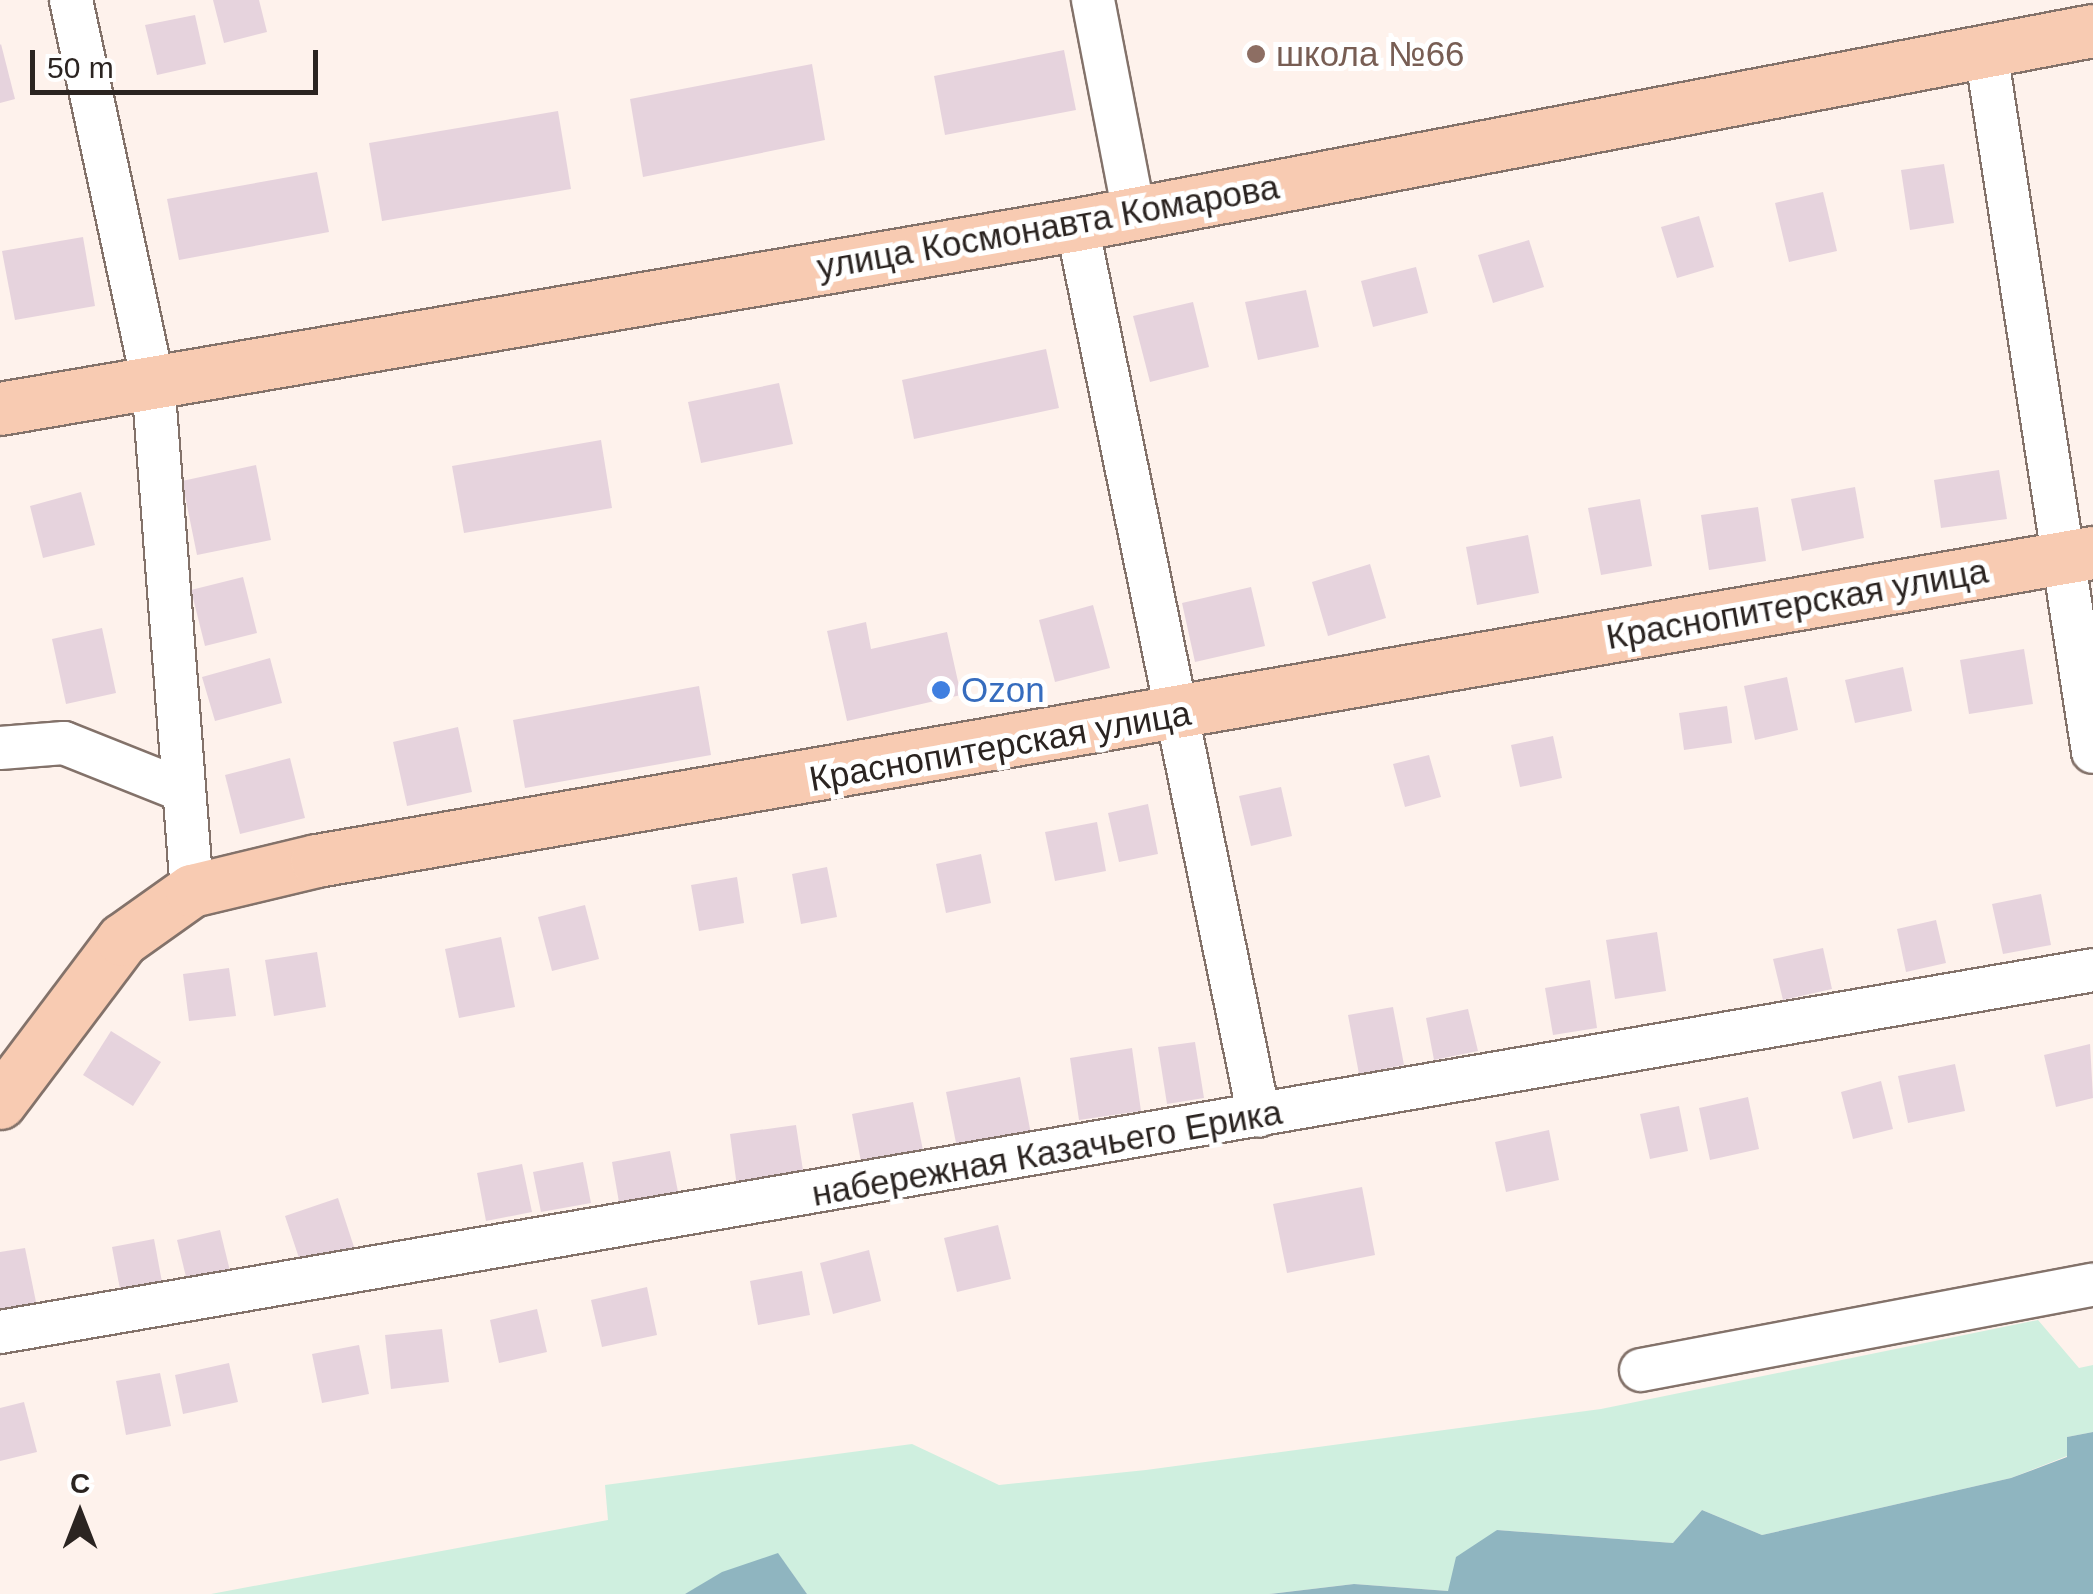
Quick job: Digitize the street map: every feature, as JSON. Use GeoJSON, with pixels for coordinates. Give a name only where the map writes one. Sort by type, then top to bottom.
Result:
{"type":"FeatureCollection","features":[{"type":"Feature","properties":{"kind":"main road","name":"улица Космонавта Комарова"},"geometry":{"type":"LineString","coordinates":[[0,409],[1077,224],[2093,32]]}},
{"type":"Feature","properties":{"kind":"main road","name":"Краснопитерская улица"},"geometry":{"type":"LineString","coordinates":[[0,1103],[123,940],[192,890],[2078,555]]}},
{"type":"Feature","properties":{"kind":"street"},"geometry":{"type":"LineString","coordinates":[[71,0],[153,381],[192,890]]}},
{"type":"Feature","properties":{"kind":"street"},"geometry":{"type":"LineString","coordinates":[[1093,0],[1134,213]]}},
{"type":"Feature","properties":{"kind":"street"},"geometry":{"type":"LineString","coordinates":[[1986,52],[2078,555],[2093,752]]}},
{"type":"Feature","properties":{"kind":"street"},"geometry":{"type":"LineString","coordinates":[[1077,224],[1181,714],[1259,1116]]}},
{"type":"Feature","properties":{"kind":"street"},"geometry":{"type":"LineString","coordinates":[[0,748],[64,742],[182,790]]}},
{"type":"Feature","properties":{"kind":"street","name":"набережная Казачьего Ерика"},"geometry":{"type":"LineString","coordinates":[[0,1332],[2093,970]]}},
{"type":"Feature","properties":{"kind":"street"},"geometry":{"type":"LineString","coordinates":[[1641,1370],[2093,1285]]}},
{"type":"Feature","properties":{"kind":"green space"},"geometry":{"type":"Polygon","coordinates":[[[2038,1320],[2079,1368],[2093,1365],[2093,1432],[2067,1437],[2067,1456],[2011,1478],[1762,1535],[1702,1510],[1673,1543],[1497,1530],[1448,1591],[1354,1584],[1269,1594],[807,1594],[778,1554],[685,1594],[211,1594],[608,1520],[605,1485],[912,1444],[999,1485],[1146,1470],[1601,1409],[2038,1320]]]}},
{"type":"Feature","properties":{"kind":"water"},"geometry":{"type":"Polygon","coordinates":[[[2093,1432],[2093,1594],[1269,1594],[1354,1584],[1448,1591],[1456,1557],[1497,1530],[1673,1543],[1702,1510],[1762,1535],[2011,1478],[2067,1457],[2067,1437],[2093,1432]]]}},
{"type":"Feature","properties":{"kind":"water"},"geometry":{"type":"Polygon","coordinates":[[[778,1553],[807,1594],[685,1594],[722,1572],[778,1553]]]}},
{"type":"Feature","properties":{"kind":"building"},"geometry":{"type":"Polygon","coordinates":[[[213,0],[259,0],[267,32],[224,43],[213,0]]]}},
{"type":"Feature","properties":{"kind":"building"},"geometry":{"type":"Polygon","coordinates":[[[195,15],[206,64],[157,75],[145,25],[195,15]]]}},
{"type":"Feature","properties":{"kind":"building"},"geometry":{"type":"Polygon","coordinates":[[[0,45],[15,99],[0,103],[0,45]]]}},
{"type":"Feature","properties":{"kind":"building"},"geometry":{"type":"Polygon","coordinates":[[[1064,50],[1076,110],[945,135],[934,76],[1064,50]]]}},
{"type":"Feature","properties":{"kind":"building"},"geometry":{"type":"Polygon","coordinates":[[[812,64],[825,140],[643,177],[630,99],[812,64]]]}},
{"type":"Feature","properties":{"kind":"building"},"geometry":{"type":"Polygon","coordinates":[[[558,111],[571,189],[382,221],[369,143],[558,111]]]}},
{"type":"Feature","properties":{"kind":"building"},"geometry":{"type":"Polygon","coordinates":[[[1944,164],[1954,223],[1910,230],[1901,170],[1944,164]]]}},
{"type":"Feature","properties":{"kind":"building"},"geometry":{"type":"Polygon","coordinates":[[[317,172],[329,232],[179,260],[167,199],[317,172]]]}},
{"type":"Feature","properties":{"kind":"building"},"geometry":{"type":"Polygon","coordinates":[[[1823,192],[1837,251],[1789,262],[1775,203],[1823,192]]]}},
{"type":"Feature","properties":{"kind":"building"},"geometry":{"type":"Polygon","coordinates":[[[1699,216],[1714,267],[1677,278],[1661,227],[1699,216]]]}},
{"type":"Feature","properties":{"kind":"building"},"geometry":{"type":"Polygon","coordinates":[[[83,237],[95,306],[15,320],[2,251],[83,237]]]}},
{"type":"Feature","properties":{"kind":"building"},"geometry":{"type":"Polygon","coordinates":[[[1529,240],[1544,287],[1493,303],[1478,255],[1529,240]]]}},
{"type":"Feature","properties":{"kind":"building"},"geometry":{"type":"Polygon","coordinates":[[[1416,267],[1428,313],[1373,327],[1361,281],[1416,267]]]}},
{"type":"Feature","properties":{"kind":"building"},"geometry":{"type":"Polygon","coordinates":[[[1306,290],[1319,347],[1258,360],[1245,302],[1306,290]]]}},
{"type":"Feature","properties":{"kind":"building"},"geometry":{"type":"Polygon","coordinates":[[[1193,302],[1209,367],[1150,382],[1133,316],[1193,302]]]}},
{"type":"Feature","properties":{"kind":"building"},"geometry":{"type":"Polygon","coordinates":[[[1046,349],[1059,408],[914,439],[902,380],[1046,349]]]}},
{"type":"Feature","properties":{"kind":"building"},"geometry":{"type":"Polygon","coordinates":[[[779,383],[793,444],[701,463],[688,402],[779,383]]]}},
{"type":"Feature","properties":{"kind":"building"},"geometry":{"type":"Polygon","coordinates":[[[601,440],[612,508],[464,533],[452,466],[601,440]]]}},
{"type":"Feature","properties":{"kind":"building"},"geometry":{"type":"Polygon","coordinates":[[[256,465],[271,540],[197,555],[182,481],[256,465]]]}},
{"type":"Feature","properties":{"kind":"building"},"geometry":{"type":"Polygon","coordinates":[[[1999,470],[2007,519],[1941,528],[1934,480],[1999,470]]]}},
{"type":"Feature","properties":{"kind":"building"},"geometry":{"type":"Polygon","coordinates":[[[1855,487],[1864,538],[1802,551],[1791,499],[1855,487]]]}},
{"type":"Feature","properties":{"kind":"building"},"geometry":{"type":"Polygon","coordinates":[[[81,492],[95,545],[43,558],[30,506],[81,492]]]}},
{"type":"Feature","properties":{"kind":"building"},"geometry":{"type":"Polygon","coordinates":[[[1640,499],[1652,566],[1601,575],[1588,508],[1640,499]]]}},
{"type":"Feature","properties":{"kind":"building"},"geometry":{"type":"Polygon","coordinates":[[[1758,507],[1766,561],[1709,570],[1701,515],[1758,507]]]}},
{"type":"Feature","properties":{"kind":"building"},"geometry":{"type":"Polygon","coordinates":[[[1528,535],[1539,593],[1477,605],[1466,547],[1528,535]]]}},
{"type":"Feature","properties":{"kind":"building"},"geometry":{"type":"Polygon","coordinates":[[[1370,564],[1386,618],[1328,636],[1312,582],[1370,564]]]}},
{"type":"Feature","properties":{"kind":"building"},"geometry":{"type":"Polygon","coordinates":[[[243,577],[257,633],[205,646],[191,590],[243,577]]]}},
{"type":"Feature","properties":{"kind":"building"},"geometry":{"type":"Polygon","coordinates":[[[1251,587],[1265,646],[1195,662],[1182,603],[1251,587]]]}},
{"type":"Feature","properties":{"kind":"building"},"geometry":{"type":"Polygon","coordinates":[[[1093,605],[1110,668],[1055,682],[1039,620],[1093,605]]]}},
{"type":"Feature","properties":{"kind":"building"},"geometry":{"type":"Polygon","coordinates":[[[866,622],[871,649],[947,632],[961,695],[847,721],[827,631],[866,622]]]}},
{"type":"Feature","properties":{"kind":"building"},"geometry":{"type":"Polygon","coordinates":[[[102,628],[116,693],[66,704],[52,639],[102,628]]]}},
{"type":"Feature","properties":{"kind":"building"},"geometry":{"type":"Polygon","coordinates":[[[2024,649],[2033,704],[1969,714],[1960,660],[2024,649]]]}},
{"type":"Feature","properties":{"kind":"building"},"geometry":{"type":"Polygon","coordinates":[[[270,658],[282,703],[215,721],[202,677],[270,658]]]}},
{"type":"Feature","properties":{"kind":"building"},"geometry":{"type":"Polygon","coordinates":[[[1903,667],[1912,711],[1855,723],[1845,680],[1903,667]]]}},
{"type":"Feature","properties":{"kind":"building"},"geometry":{"type":"Polygon","coordinates":[[[1787,677],[1798,730],[1755,740],[1744,686],[1787,677]]]}},
{"type":"Feature","properties":{"kind":"building"},"geometry":{"type":"Polygon","coordinates":[[[699,686],[711,755],[525,788],[513,720],[699,686]]]}},
{"type":"Feature","properties":{"kind":"building"},"geometry":{"type":"Polygon","coordinates":[[[1727,706],[1732,743],[1684,750],[1679,713],[1727,706]]]}},
{"type":"Feature","properties":{"kind":"building"},"geometry":{"type":"Polygon","coordinates":[[[458,727],[472,792],[407,806],[393,742],[458,727]]]}},
{"type":"Feature","properties":{"kind":"building"},"geometry":{"type":"Polygon","coordinates":[[[1553,736],[1562,778],[1520,787],[1511,745],[1553,736]]]}},
{"type":"Feature","properties":{"kind":"building"},"geometry":{"type":"Polygon","coordinates":[[[1429,755],[1441,797],[1405,807],[1393,764],[1429,755]]]}},
{"type":"Feature","properties":{"kind":"building"},"geometry":{"type":"Polygon","coordinates":[[[290,758],[305,818],[240,834],[225,775],[290,758]]]}},
{"type":"Feature","properties":{"kind":"building"},"geometry":{"type":"Polygon","coordinates":[[[1281,787],[1292,836],[1251,846],[1239,796],[1281,787]]]}},
{"type":"Feature","properties":{"kind":"building"},"geometry":{"type":"Polygon","coordinates":[[[1148,804],[1158,854],[1119,862],[1108,813],[1148,804]]]}},
{"type":"Feature","properties":{"kind":"building"},"geometry":{"type":"Polygon","coordinates":[[[1097,822],[1106,871],[1055,881],[1045,832],[1097,822]]]}},
{"type":"Feature","properties":{"kind":"building"},"geometry":{"type":"Polygon","coordinates":[[[981,854],[991,903],[946,913],[936,864],[981,854]]]}},
{"type":"Feature","properties":{"kind":"building"},"geometry":{"type":"Polygon","coordinates":[[[827,867],[837,917],[801,924],[792,874],[827,867]]]}},
{"type":"Feature","properties":{"kind":"building"},"geometry":{"type":"Polygon","coordinates":[[[737,877],[744,923],[699,931],[691,885],[737,877]]]}},
{"type":"Feature","properties":{"kind":"building"},"geometry":{"type":"Polygon","coordinates":[[[2041,894],[2051,945],[2003,954],[1992,904],[2041,894]]]}},
{"type":"Feature","properties":{"kind":"building"},"geometry":{"type":"Polygon","coordinates":[[[585,905],[599,959],[552,971],[538,917],[585,905]]]}},
{"type":"Feature","properties":{"kind":"building"},"geometry":{"type":"Polygon","coordinates":[[[1936,920],[1946,963],[1906,972],[1897,929],[1936,920]]]}},
{"type":"Feature","properties":{"kind":"building"},"geometry":{"type":"Polygon","coordinates":[[[1657,932],[1666,991],[1615,999],[1606,940],[1657,932]]]}},
{"type":"Feature","properties":{"kind":"building"},"geometry":{"type":"Polygon","coordinates":[[[501,937],[515,1007],[459,1018],[445,949],[501,937]]]}},
{"type":"Feature","properties":{"kind":"building"},"geometry":{"type":"Polygon","coordinates":[[[1823,948],[1832,989],[1783,1000],[1773,959],[1823,948]]]}},
{"type":"Feature","properties":{"kind":"building"},"geometry":{"type":"Polygon","coordinates":[[[317,952],[326,1007],[274,1016],[265,960],[317,952]]]}},
{"type":"Feature","properties":{"kind":"building"},"geometry":{"type":"Polygon","coordinates":[[[229,968],[236,1016],[189,1021],[183,974],[229,968]]]}},
{"type":"Feature","properties":{"kind":"building"},"geometry":{"type":"Polygon","coordinates":[[[1590,980],[1597,1028],[1553,1035],[1545,988],[1590,980]]]}},
{"type":"Feature","properties":{"kind":"building"},"geometry":{"type":"Polygon","coordinates":[[[1393,1007],[1404,1065],[1359,1074],[1348,1015],[1393,1007]]]}},
{"type":"Feature","properties":{"kind":"building"},"geometry":{"type":"Polygon","coordinates":[[[1468,1009],[1478,1051],[1434,1060],[1426,1018],[1468,1009]]]}},
{"type":"Feature","properties":{"kind":"building"},"geometry":{"type":"Polygon","coordinates":[[[111,1031],[161,1062],[133,1106],[83,1075],[111,1031]]]}},
{"type":"Feature","properties":{"kind":"building"},"geometry":{"type":"Polygon","coordinates":[[[1195,1042],[1204,1098],[1167,1104],[1158,1047],[1195,1042]]]}},
{"type":"Feature","properties":{"kind":"building"},"geometry":{"type":"Polygon","coordinates":[[[2090,1044],[2093,1098],[2056,1107],[2044,1055],[2090,1044]]]}},
{"type":"Feature","properties":{"kind":"building"},"geometry":{"type":"Polygon","coordinates":[[[1132,1048],[1141,1111],[1079,1120],[1070,1058],[1132,1048]]]}},
{"type":"Feature","properties":{"kind":"building"},"geometry":{"type":"Polygon","coordinates":[[[1955,1064],[1965,1111],[1908,1123],[1898,1076],[1955,1064]]]}},
{"type":"Feature","properties":{"kind":"building"},"geometry":{"type":"Polygon","coordinates":[[[1020,1077],[1031,1134],[957,1148],[946,1092],[1020,1077]]]}},
{"type":"Feature","properties":{"kind":"building"},"geometry":{"type":"Polygon","coordinates":[[[1881,1081],[1893,1129],[1853,1139],[1841,1092],[1881,1081]]]}},
{"type":"Feature","properties":{"kind":"building"},"geometry":{"type":"Polygon","coordinates":[[[1748,1097],[1759,1149],[1710,1160],[1699,1108],[1748,1097]]]}},
{"type":"Feature","properties":{"kind":"building"},"geometry":{"type":"Polygon","coordinates":[[[913,1102],[924,1155],[862,1167],[852,1114],[913,1102]]]}},
{"type":"Feature","properties":{"kind":"building"},"geometry":{"type":"Polygon","coordinates":[[[1679,1106],[1688,1151],[1650,1159],[1640,1114],[1679,1106]]]}},
{"type":"Feature","properties":{"kind":"building"},"geometry":{"type":"Polygon","coordinates":[[[796,1125],[804,1177],[737,1187],[730,1134],[796,1125]]]}},
{"type":"Feature","properties":{"kind":"building"},"geometry":{"type":"Polygon","coordinates":[[[1549,1130],[1559,1180],[1506,1192],[1495,1142],[1549,1130]]]}},
{"type":"Feature","properties":{"kind":"building"},"geometry":{"type":"Polygon","coordinates":[[[670,1151],[679,1197],[620,1208],[612,1162],[670,1151]]]}},
{"type":"Feature","properties":{"kind":"building"},"geometry":{"type":"Polygon","coordinates":[[[583,1162],[591,1203],[541,1212],[533,1172],[583,1162]]]}},
{"type":"Feature","properties":{"kind":"building"},"geometry":{"type":"Polygon","coordinates":[[[522,1164],[532,1212],[486,1221],[477,1173],[522,1164]]]}},
{"type":"Feature","properties":{"kind":"building"},"geometry":{"type":"Polygon","coordinates":[[[1362,1187],[1375,1255],[1287,1273],[1273,1204],[1362,1187]]]}},
{"type":"Feature","properties":{"kind":"building"},"geometry":{"type":"Polygon","coordinates":[[[338,1198],[354,1247],[301,1264],[285,1216],[338,1198]]]}},
{"type":"Feature","properties":{"kind":"building"},"geometry":{"type":"Polygon","coordinates":[[[998,1225],[1011,1279],[957,1292],[944,1238],[998,1225]]]}},
{"type":"Feature","properties":{"kind":"building"},"geometry":{"type":"Polygon","coordinates":[[[220,1230],[231,1275],[188,1285],[177,1240],[220,1230]]]}},
{"type":"Feature","properties":{"kind":"building"},"geometry":{"type":"Polygon","coordinates":[[[154,1239],[162,1282],[120,1289],[112,1247],[154,1239]]]}},
{"type":"Feature","properties":{"kind":"building"},"geometry":{"type":"Polygon","coordinates":[[[25,1248],[37,1307],[0,1314],[0,1252],[25,1248]]]}},
{"type":"Feature","properties":{"kind":"building"},"geometry":{"type":"Polygon","coordinates":[[[869,1250],[881,1301],[833,1314],[820,1263],[869,1250]]]}},
{"type":"Feature","properties":{"kind":"building"},"geometry":{"type":"Polygon","coordinates":[[[802,1271],[810,1315],[758,1325],[750,1281],[802,1271]]]}},
{"type":"Feature","properties":{"kind":"building"},"geometry":{"type":"Polygon","coordinates":[[[647,1287],[657,1335],[602,1347],[591,1300],[647,1287]]]}},
{"type":"Feature","properties":{"kind":"building"},"geometry":{"type":"Polygon","coordinates":[[[537,1309],[547,1352],[499,1363],[490,1320],[537,1309]]]}},
{"type":"Feature","properties":{"kind":"building"},"geometry":{"type":"Polygon","coordinates":[[[442,1329],[449,1382],[391,1389],[385,1335],[442,1329]]]}},
{"type":"Feature","properties":{"kind":"building"},"geometry":{"type":"Polygon","coordinates":[[[359,1345],[369,1394],[322,1403],[312,1354],[359,1345]]]}},
{"type":"Feature","properties":{"kind":"building"},"geometry":{"type":"Polygon","coordinates":[[[229,1363],[238,1402],[183,1414],[175,1375],[229,1363]]]}},
{"type":"Feature","properties":{"kind":"building"},"geometry":{"type":"Polygon","coordinates":[[[160,1373],[171,1426],[126,1435],[116,1381],[160,1373]]]}},
{"type":"Feature","properties":{"kind":"building"},"geometry":{"type":"Polygon","coordinates":[[[24,1402],[37,1452],[0,1461],[0,1408],[24,1402]]]}},
{"type":"Feature","properties":{"kind":"place","name":"школа №66"},"geometry":{"type":"Point","coordinates":[1256,54]}},
{"type":"Feature","properties":{"kind":"place","name":"Ozon"},"geometry":{"type":"Point","coordinates":[941,690]}}]}
